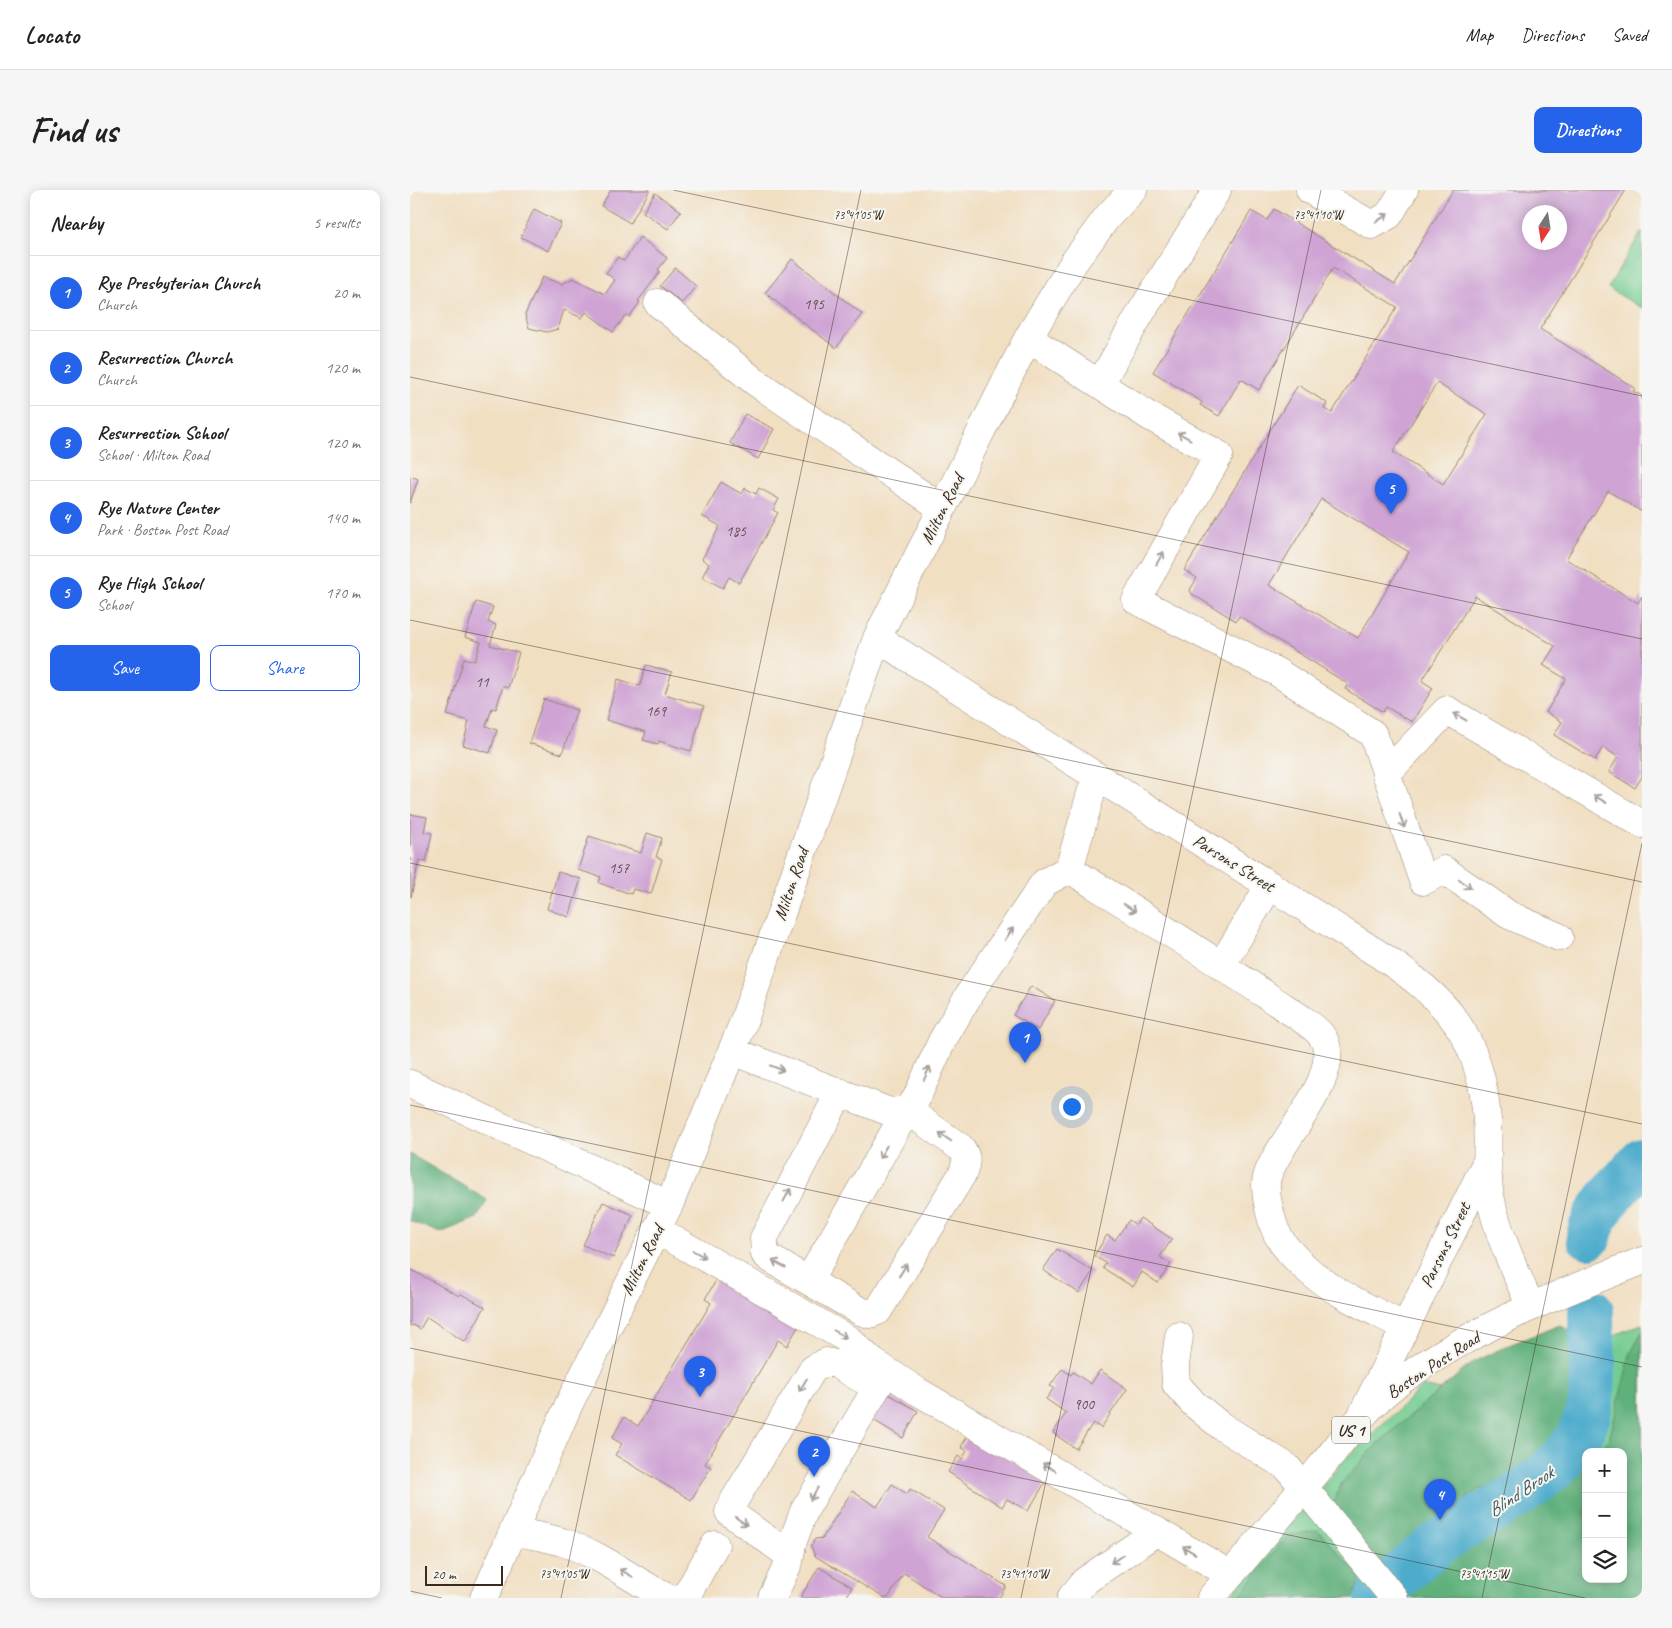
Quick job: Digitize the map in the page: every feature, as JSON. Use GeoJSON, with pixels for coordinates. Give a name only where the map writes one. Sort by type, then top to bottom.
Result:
{"type":"FeatureCollection","features":[{"type":"Feature","properties":{"kind":"street","name":"Milton Road"},"geometry":{"type":"LineString","coordinates":[[484,1598],[569,1404],[669,1206],[732,1051],[877,638],[1028,338],[1074,262],[1108,216],[1133,190]]}},
{"type":"Feature","properties":{"kind":"street"},"geometry":{"type":"LineString","coordinates":[[1100,384],[1140,314],[1217,190]]}},
{"type":"Feature","properties":{"kind":"street"},"geometry":{"type":"LineString","coordinates":[[1310,190],[1372,225],[1388,215],[1404,190]]}},
{"type":"Feature","properties":{"kind":"street"},"geometry":{"type":"LineString","coordinates":[[658,303],[754,381],[942,508]]}},
{"type":"Feature","properties":{"kind":"street"},"geometry":{"type":"LineString","coordinates":[[1028,338],[1149,416],[1219,455],[1136,600],[1277,672],[1373,734],[1423,881],[1444,870],[1509,915],[1559,938]]}},
{"type":"Feature","properties":{"kind":"street","name":"Parsons Street"},"geometry":{"type":"LineString","coordinates":[[877,638],[1414,977],[1436,996],[1456,1021],[1471,1046],[1480,1080],[1487,1120],[1486,1163],[1497,1226],[1531,1307]]}},
{"type":"Feature","properties":{"kind":"street"},"geometry":{"type":"LineString","coordinates":[[1386,774],[1448,710],[1642,825]]}},
{"type":"Feature","properties":{"kind":"street"},"geometry":{"type":"LineString","coordinates":[[809,1280],[907,1110],[916,1099],[942,1040],[970,993],[1044,883],[1069,869],[1096,776]]}},
{"type":"Feature","properties":{"kind":"street"},"geometry":{"type":"LineString","coordinates":[[1069,869],[1221,966],[1321,1035],[1327,1051],[1325,1072],[1316,1094],[1272,1163],[1266,1179],[1268,1206],[1279,1238],[1308,1270],[1341,1292],[1405,1327]]}},
{"type":"Feature","properties":{"kind":"street"},"geometry":{"type":"LineString","coordinates":[[1221,966],[1270,885]]}},
{"type":"Feature","properties":{"kind":"street"},"geometry":{"type":"LineString","coordinates":[[732,1051],[840,1092],[890,1112],[907,1110],[961,1148],[966,1154],[967,1162],[963,1173],[878,1312],[870,1314],[860,1311],[764,1254],[764,1238],[840,1092]]}},
{"type":"Feature","properties":{"kind":"street"},"geometry":{"type":"LineString","coordinates":[[410,1084],[669,1206]]}},
{"type":"Feature","properties":{"kind":"street","name":"Parsons Street"},"geometry":{"type":"LineString","coordinates":[[1360,1419],[1486,1163]]}},
{"type":"Feature","properties":{"kind":"street"},"geometry":{"type":"LineString","coordinates":[[657,1230],[849,1340],[873,1362],[882,1379]]}},
{"type":"Feature","properties":{"kind":"street","name":"Boston Post Road"},"geometry":{"type":"LineString","coordinates":[[1211,1598],[1360,1419],[1389,1390],[1456,1346],[1531,1307],[1642,1261]]}},
{"type":"Feature","properties":{"kind":"street"},"geometry":{"type":"LineString","coordinates":[[1179,1336],[1175,1365],[1176,1384],[1194,1404],[1221,1426],[1287,1467],[1394,1598]]}},
{"type":"Feature","properties":{"kind":"street"},"geometry":{"type":"LineString","coordinates":[[790,1556],[729,1512],[813,1369],[826,1362],[917,1391],[1231,1574]]}},
{"type":"Feature","properties":{"kind":"street"},"geometry":{"type":"LineString","coordinates":[[772,1598],[790,1556],[792,1544],[804,1511],[882,1379]]}},
{"type":"Feature","properties":{"kind":"street"},"geometry":{"type":"LineString","coordinates":[[514,1531],[563,1542],[589,1554],[668,1598]]}},
{"type":"Feature","properties":{"kind":"street"},"geometry":{"type":"LineString","coordinates":[[1070,1598],[1085,1581],[1157,1531]]}},
{"type":"Feature","properties":{"kind":"street"},"geometry":{"type":"LineString","coordinates":[[684,1598],[715,1545]]}},
{"type":"Feature","properties":{"kind":"green space"},"geometry":{"type":"Polygon","coordinates":[[[1642,231],[1642,308],[1608,288],[1642,231]]]}},
{"type":"Feature","properties":{"kind":"green space"},"geometry":{"type":"Polygon","coordinates":[[[410,1154],[487,1200],[477,1218],[440,1233],[410,1221],[410,1154]]]}},
{"type":"Feature","properties":{"kind":"green space"},"geometry":{"type":"Polygon","coordinates":[[[1642,1324],[1642,1598],[1229,1598],[1344,1460],[1423,1386],[1462,1395],[1642,1324]]]}},
{"type":"Feature","properties":{"kind":"green space"},"geometry":{"type":"Polygon","coordinates":[[[1560,1325],[1574,1334],[1573,1417],[1556,1444],[1524,1474],[1478,1490],[1378,1565],[1333,1504],[1341,1484],[1376,1445],[1473,1362],[1509,1345],[1560,1325]]]}},
{"type":"Feature","properties":{"kind":"green space"},"geometry":{"type":"Polygon","coordinates":[[[1642,1331],[1642,1598],[1406,1598],[1405,1596],[1424,1577],[1466,1543],[1582,1468],[1582,1583],[1627,1583],[1627,1448],[1601,1448],[1609,1440],[1630,1355],[1642,1331]]]}},
{"type":"Feature","properties":{"kind":"green space"},"geometry":{"type":"Polygon","coordinates":[[[1318,1530],[1361,1578],[1353,1598],[1238,1598],[1287,1536],[1318,1530]]]}},
{"type":"Feature","properties":{"kind":"building"},"geometry":{"type":"Polygon","coordinates":[[[611,190],[650,190],[630,223],[601,206],[611,190]]]}},
{"type":"Feature","properties":{"kind":"building"},"geometry":{"type":"Polygon","coordinates":[[[1453,190],[1626,190],[1540,329],[1635,388],[1633,391],[1642,396],[1642,512],[1608,491],[1566,559],[1638,603],[1642,596],[1642,777],[1635,788],[1609,772],[1618,757],[1603,747],[1595,760],[1554,735],[1562,722],[1546,712],[1566,679],[1543,665],[1555,646],[1475,596],[1422,681],[1433,688],[1412,722],[1386,707],[1383,712],[1345,689],[1348,684],[1239,616],[1236,621],[1192,594],[1190,590],[1197,578],[1184,570],[1298,385],[1327,403],[1324,409],[1332,413],[1397,307],[1333,268],[1259,390],[1241,379],[1219,416],[1200,405],[1202,402],[1153,372],[1251,211],[1267,220],[1274,209],[1395,284],[1453,190]],[[1437,383],[1393,452],[1443,484],[1487,414],[1437,383]],[[1321,499],[1269,585],[1358,638],[1409,552],[1321,499]]]}},
{"type":"Feature","properties":{"kind":"building"},"geometry":{"type":"Polygon","coordinates":[[[655,193],[681,211],[668,229],[643,212],[655,193]]]}},
{"type":"Feature","properties":{"kind":"building"},"geometry":{"type":"Polygon","coordinates":[[[534,209],[561,223],[548,251],[521,237],[534,209]]]}},
{"type":"Feature","properties":{"kind":"building"},"geometry":{"type":"Polygon","coordinates":[[[640,237],[667,258],[658,270],[660,272],[638,301],[640,302],[629,317],[626,315],[613,332],[586,312],[582,318],[564,310],[558,329],[547,332],[529,328],[525,315],[542,277],[562,284],[573,278],[605,294],[615,280],[606,273],[618,257],[624,261],[640,237]]]}},
{"type":"Feature","properties":{"kind":"building"},"geometry":{"type":"Polygon","coordinates":[[[792,259],[862,314],[836,348],[765,293],[792,259]]]}},
{"type":"Feature","properties":{"kind":"building"},"geometry":{"type":"Polygon","coordinates":[[[675,268],[696,286],[682,303],[660,286],[675,268]]]}},
{"type":"Feature","properties":{"kind":"building"},"geometry":{"type":"Polygon","coordinates":[[[745,414],[774,429],[758,459],[730,443],[745,414]]]}},
{"type":"Feature","properties":{"kind":"building"},"geometry":{"type":"Polygon","coordinates":[[[410,476],[418,479],[410,503],[410,476]]]}},
{"type":"Feature","properties":{"kind":"building"},"geometry":{"type":"Polygon","coordinates":[[[721,482],[742,494],[745,488],[756,494],[759,488],[779,499],[773,510],[778,513],[739,583],[729,577],[723,588],[702,577],[709,564],[702,559],[720,526],[702,516],[721,482]]]}},
{"type":"Feature","properties":{"kind":"building"},"geometry":{"type":"Polygon","coordinates":[[[476,602],[493,607],[488,622],[496,625],[490,645],[519,653],[508,688],[503,686],[496,709],[492,708],[486,726],[497,730],[490,753],[463,745],[469,721],[447,715],[464,658],[475,661],[481,642],[465,637],[476,602]]]}},
{"type":"Feature","properties":{"kind":"building"},"geometry":{"type":"Polygon","coordinates":[[[646,665],[672,672],[665,694],[704,706],[691,751],[659,741],[658,744],[643,740],[646,732],[606,720],[618,679],[640,686],[646,665]]]}},
{"type":"Feature","properties":{"kind":"building"},"geometry":{"type":"Polygon","coordinates":[[[544,699],[577,710],[562,754],[529,743],[544,699]]]}},
{"type":"Feature","properties":{"kind":"building"},"geometry":{"type":"Polygon","coordinates":[[[410,814],[427,817],[424,832],[432,833],[426,862],[419,860],[411,897],[410,814]]]}},
{"type":"Feature","properties":{"kind":"building"},"geometry":{"type":"Polygon","coordinates":[[[647,833],[662,838],[656,857],[662,859],[651,894],[633,889],[631,894],[599,883],[601,877],[578,870],[589,836],[641,853],[647,833]]]}},
{"type":"Feature","properties":{"kind":"building"},"geometry":{"type":"Polygon","coordinates":[[[558,872],[581,879],[569,917],[547,909],[558,872]]]}},
{"type":"Feature","properties":{"kind":"building"},"geometry":{"type":"Polygon","coordinates":[[[1031,986],[1055,1001],[1038,1030],[1013,1015],[1031,986]]]}},
{"type":"Feature","properties":{"kind":"building"},"geometry":{"type":"Polygon","coordinates":[[[603,1202],[633,1215],[613,1258],[583,1245],[603,1202]]]}},
{"type":"Feature","properties":{"kind":"building"},"geometry":{"type":"Polygon","coordinates":[[[1140,1218],[1172,1239],[1160,1257],[1171,1264],[1158,1283],[1142,1272],[1133,1287],[1103,1268],[1106,1263],[1094,1256],[1107,1235],[1115,1240],[1129,1220],[1136,1225],[1140,1218]]]}},
{"type":"Feature","properties":{"kind":"building"},"geometry":{"type":"Polygon","coordinates":[[[1057,1249],[1093,1271],[1079,1293],[1043,1270],[1057,1249]]]}},
{"type":"Feature","properties":{"kind":"building"},"geometry":{"type":"Polygon","coordinates":[[[410,1269],[459,1296],[461,1294],[485,1307],[465,1342],[427,1317],[420,1329],[413,1325],[410,1326],[410,1269]]]}},
{"type":"Feature","properties":{"kind":"building"},"geometry":{"type":"Polygon","coordinates":[[[721,1272],[802,1320],[787,1346],[778,1340],[705,1464],[711,1467],[691,1500],[615,1455],[622,1444],[612,1438],[624,1417],[638,1426],[711,1303],[705,1299],[721,1272]]]}},
{"type":"Feature","properties":{"kind":"building"},"geometry":{"type":"Polygon","coordinates":[[[1062,1369],[1071,1375],[1073,1372],[1091,1384],[1100,1370],[1127,1389],[1101,1428],[1093,1423],[1076,1449],[1053,1433],[1066,1413],[1046,1399],[1054,1388],[1050,1386],[1062,1369]]]}},
{"type":"Feature","properties":{"kind":"building"},"geometry":{"type":"Polygon","coordinates":[[[885,1392],[918,1411],[903,1438],[870,1418],[885,1392]]]}},
{"type":"Feature","properties":{"kind":"building"},"geometry":{"type":"Polygon","coordinates":[[[969,1434],[1046,1481],[1028,1511],[1007,1499],[1002,1507],[948,1472],[958,1456],[962,1459],[967,1451],[961,1447],[969,1434]]]}},
{"type":"Feature","properties":{"kind":"building"},"geometry":{"type":"Polygon","coordinates":[[[892,1484],[907,1494],[910,1489],[944,1510],[927,1537],[1006,1586],[999,1598],[943,1598],[904,1573],[888,1598],[884,1598],[815,1556],[811,1546],[815,1539],[824,1538],[852,1491],[877,1507],[892,1484]]]}},
{"type":"Feature","properties":{"kind":"building"},"geometry":{"type":"Polygon","coordinates":[[[819,1567],[852,1587],[846,1598],[800,1598],[819,1567]]]}},
{"type":"Feature","properties":{"kind":"waterway","name":"Blind Brook"},"geometry":{"type":"LineString","coordinates":[[1589,1236],[1592,1225],[1604,1205],[1642,1161]]}},
{"type":"Feature","properties":{"kind":"waterway","name":"Blind Brook"},"geometry":{"type":"LineString","coordinates":[[1378,1598],[1425,1553],[1463,1527],[1528,1488],[1565,1456],[1578,1437],[1591,1402],[1593,1376],[1591,1311]]}},
{"type":"Feature","properties":{"kind":"place","name":"Rye High School"},"geometry":{"type":"Point","coordinates":[1391,514]}},
{"type":"Feature","properties":{"kind":"place","name":"Rye Presbyterian Church"},"geometry":{"type":"Point","coordinates":[1025,1063]}},
{"type":"Feature","properties":{"kind":"place","name":"Resurrection School"},"geometry":{"type":"Point","coordinates":[700,1397]}},
{"type":"Feature","properties":{"kind":"place","name":"Resurrection Church"},"geometry":{"type":"Point","coordinates":[814,1477]}},
{"type":"Feature","properties":{"kind":"place","name":"Rye Nature Center"},"geometry":{"type":"Point","coordinates":[1440,1520]}}]}
